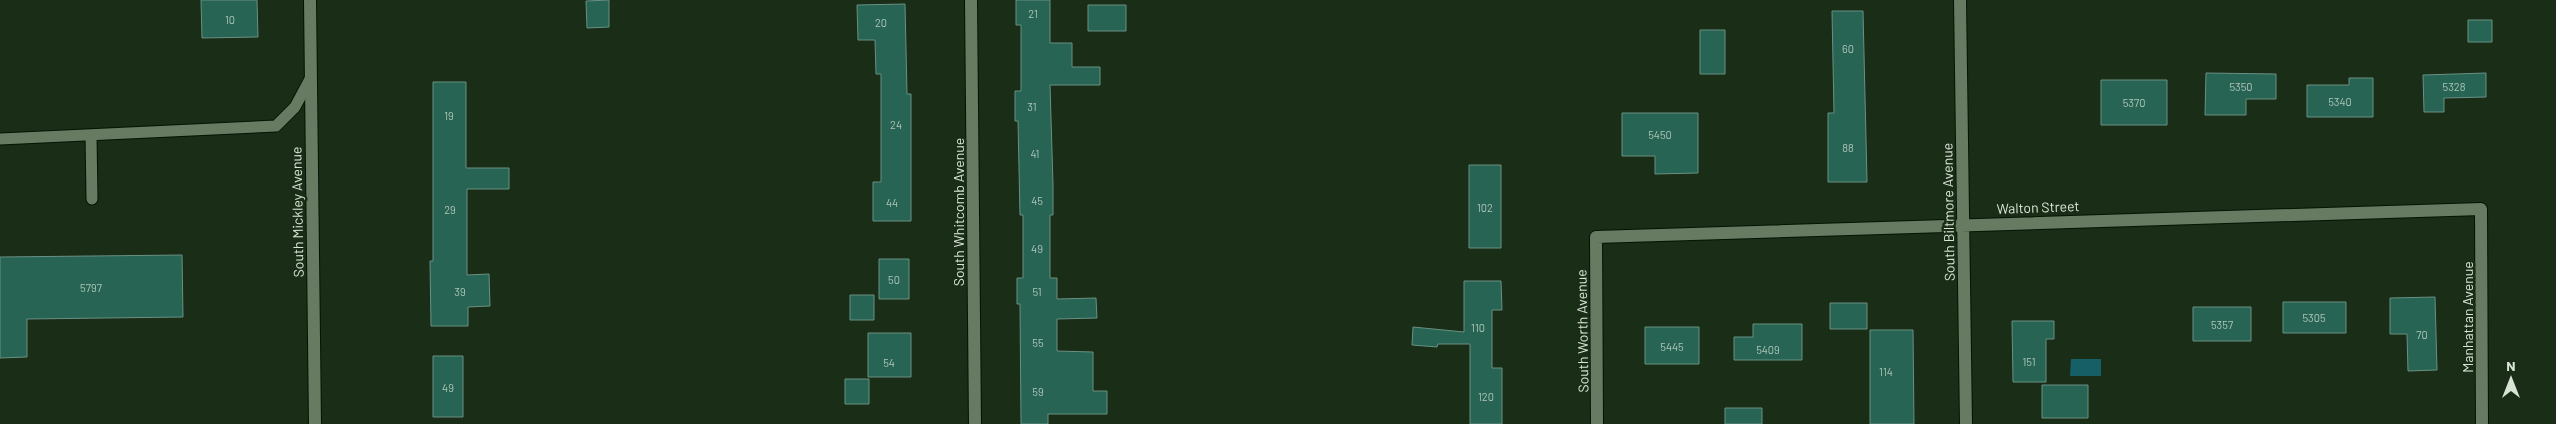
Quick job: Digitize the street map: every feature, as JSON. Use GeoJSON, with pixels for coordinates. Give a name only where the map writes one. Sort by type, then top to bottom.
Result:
{"type":"FeatureCollection","features":[{"type":"Feature","properties":{"kind":"street","name":"South Mickley Avenue"},"geometry":{"type":"LineString","coordinates":[[310,0],[315,424]]}},
{"type":"Feature","properties":{"kind":"street","name":"South Whitcomb Avenue"},"geometry":{"type":"LineString","coordinates":[[971,0],[975,424]]}},
{"type":"Feature","properties":{"kind":"street","name":"South Biltmore Avenue"},"geometry":{"type":"LineString","coordinates":[[1960,0],[1966,424]]}},
{"type":"Feature","properties":{"kind":"street","name":"Walton Street"},"geometry":{"type":"LineString","coordinates":[[1596,237],[2481,209]]}},
{"type":"Feature","properties":{"kind":"street","name":"Manhattan Avenue"},"geometry":{"type":"LineString","coordinates":[[2481,209],[2482,424]]}},
{"type":"Feature","properties":{"kind":"street","name":"South Worth Avenue"},"geometry":{"type":"LineString","coordinates":[[1596,237],[1598,424]]}},
{"type":"Feature","properties":{"kind":"lane"},"geometry":{"type":"LineString","coordinates":[[0,139],[276,126],[295,107],[311,77]]}},
{"type":"Feature","properties":{"kind":"lane"},"geometry":{"type":"LineString","coordinates":[[91,135],[92,199]]}},
{"type":"Feature","properties":{"kind":"water"},"geometry":{"type":"Polygon","coordinates":[[[2071,359],[2101,359],[2101,376],[2070,376],[2071,359]]]}},
{"type":"Feature","properties":{"kind":"building"},"geometry":{"type":"Polygon","coordinates":[[[201,0],[257,0],[258,37],[202,38],[201,0]]]}},
{"type":"Feature","properties":{"kind":"building"},"geometry":{"type":"Polygon","coordinates":[[[609,0],[609,27],[587,28],[586,1],[609,0]]]}},
{"type":"Feature","properties":{"kind":"building"},"geometry":{"type":"Polygon","coordinates":[[[1016,0],[1050,0],[1050,43],[1072,43],[1072,67],[1100,67],[1100,85],[1050,85],[1053,215],[1050,215],[1050,278],[1057,278],[1057,299],[1096,298],[1097,318],[1057,319],[1057,351],[1093,352],[1093,391],[1107,391],[1107,414],[1048,414],[1048,424],[1021,424],[1020,304],[1017,304],[1017,278],[1023,278],[1023,215],[1020,215],[1018,121],[1015,121],[1015,91],[1021,91],[1021,25],[1016,25],[1016,0]]]}},
{"type":"Feature","properties":{"kind":"building"},"geometry":{"type":"Polygon","coordinates":[[[905,4],[907,94],[911,94],[911,221],[873,221],[873,182],[881,182],[881,74],[876,74],[875,40],[858,40],[857,5],[905,4]]]}},
{"type":"Feature","properties":{"kind":"building"},"geometry":{"type":"Polygon","coordinates":[[[1088,5],[1126,5],[1126,31],[1088,31],[1088,5]]]}},
{"type":"Feature","properties":{"kind":"building"},"geometry":{"type":"Polygon","coordinates":[[[1832,11],[1863,11],[1867,182],[1828,182],[1828,113],[1834,113],[1832,11]]]}},
{"type":"Feature","properties":{"kind":"building"},"geometry":{"type":"Polygon","coordinates":[[[2468,20],[2492,20],[2492,42],[2468,42],[2468,20]]]}},
{"type":"Feature","properties":{"kind":"building"},"geometry":{"type":"Polygon","coordinates":[[[1700,30],[1725,30],[1725,74],[1700,74],[1700,30]]]}},
{"type":"Feature","properties":{"kind":"building"},"geometry":{"type":"Polygon","coordinates":[[[2206,73],[2276,74],[2276,99],[2246,99],[2246,115],[2205,115],[2206,73]]]}},
{"type":"Feature","properties":{"kind":"building"},"geometry":{"type":"Polygon","coordinates":[[[2486,73],[2486,97],[2444,98],[2444,112],[2424,112],[2423,75],[2486,73]]]}},
{"type":"Feature","properties":{"kind":"building"},"geometry":{"type":"Polygon","coordinates":[[[2349,78],[2373,78],[2373,117],[2307,117],[2307,85],[2349,85],[2349,78]]]}},
{"type":"Feature","properties":{"kind":"building"},"geometry":{"type":"Polygon","coordinates":[[[2101,80],[2167,80],[2167,125],[2101,125],[2101,80]]]}},
{"type":"Feature","properties":{"kind":"building"},"geometry":{"type":"Polygon","coordinates":[[[433,82],[466,82],[466,168],[509,168],[509,189],[467,189],[467,275],[489,274],[490,306],[468,307],[468,326],[431,326],[430,261],[433,261],[433,82]]]}},
{"type":"Feature","properties":{"kind":"building"},"geometry":{"type":"Polygon","coordinates":[[[1622,113],[1698,113],[1698,173],[1655,174],[1655,156],[1622,156],[1622,113]]]}},
{"type":"Feature","properties":{"kind":"building"},"geometry":{"type":"Polygon","coordinates":[[[1469,165],[1501,165],[1501,248],[1469,248],[1469,165]]]}},
{"type":"Feature","properties":{"kind":"building"},"geometry":{"type":"Polygon","coordinates":[[[182,255],[183,317],[27,319],[27,357],[0,358],[0,257],[182,255]]]}},
{"type":"Feature","properties":{"kind":"building"},"geometry":{"type":"Polygon","coordinates":[[[879,259],[909,259],[909,299],[879,299],[879,259]]]}},
{"type":"Feature","properties":{"kind":"building"},"geometry":{"type":"Polygon","coordinates":[[[1464,281],[1501,281],[1502,310],[1492,310],[1492,368],[1502,368],[1502,424],[1470,424],[1470,344],[1438,344],[1437,347],[1412,345],[1413,327],[1464,332],[1464,281]]]}},
{"type":"Feature","properties":{"kind":"building"},"geometry":{"type":"Polygon","coordinates":[[[850,295],[874,295],[874,320],[850,320],[850,295]]]}},
{"type":"Feature","properties":{"kind":"building"},"geometry":{"type":"Polygon","coordinates":[[[2435,297],[2437,370],[2408,371],[2407,334],[2390,334],[2390,298],[2435,297]]]}},
{"type":"Feature","properties":{"kind":"building"},"geometry":{"type":"Polygon","coordinates":[[[2283,302],[2346,302],[2346,333],[2283,333],[2283,302]]]}},
{"type":"Feature","properties":{"kind":"building"},"geometry":{"type":"Polygon","coordinates":[[[1830,303],[1867,303],[1867,329],[1830,329],[1830,303]]]}},
{"type":"Feature","properties":{"kind":"building"},"geometry":{"type":"Polygon","coordinates":[[[2193,307],[2251,307],[2251,341],[2193,341],[2193,307]]]}},
{"type":"Feature","properties":{"kind":"building"},"geometry":{"type":"Polygon","coordinates":[[[2012,321],[2054,321],[2054,339],[2046,339],[2046,382],[2013,382],[2012,321]]]}},
{"type":"Feature","properties":{"kind":"building"},"geometry":{"type":"Polygon","coordinates":[[[1753,324],[1802,324],[1802,360],[1734,360],[1734,337],[1753,337],[1753,324]]]}},
{"type":"Feature","properties":{"kind":"building"},"geometry":{"type":"Polygon","coordinates":[[[1645,327],[1699,327],[1699,364],[1645,364],[1645,327]]]}},
{"type":"Feature","properties":{"kind":"building"},"geometry":{"type":"Polygon","coordinates":[[[1870,330],[1913,330],[1914,424],[1870,424],[1870,330]]]}},
{"type":"Feature","properties":{"kind":"building"},"geometry":{"type":"Polygon","coordinates":[[[868,333],[911,333],[911,377],[868,377],[868,333]]]}},
{"type":"Feature","properties":{"kind":"building"},"geometry":{"type":"Polygon","coordinates":[[[433,356],[463,356],[463,417],[433,417],[433,356]]]}},
{"type":"Feature","properties":{"kind":"building"},"geometry":{"type":"Polygon","coordinates":[[[845,379],[869,379],[869,404],[845,404],[845,379]]]}},
{"type":"Feature","properties":{"kind":"building"},"geometry":{"type":"Polygon","coordinates":[[[2042,385],[2088,385],[2088,418],[2042,418],[2042,385]]]}},
{"type":"Feature","properties":{"kind":"building"},"geometry":{"type":"Polygon","coordinates":[[[1725,408],[1762,408],[1762,424],[1725,424],[1725,408]]]}}]}
